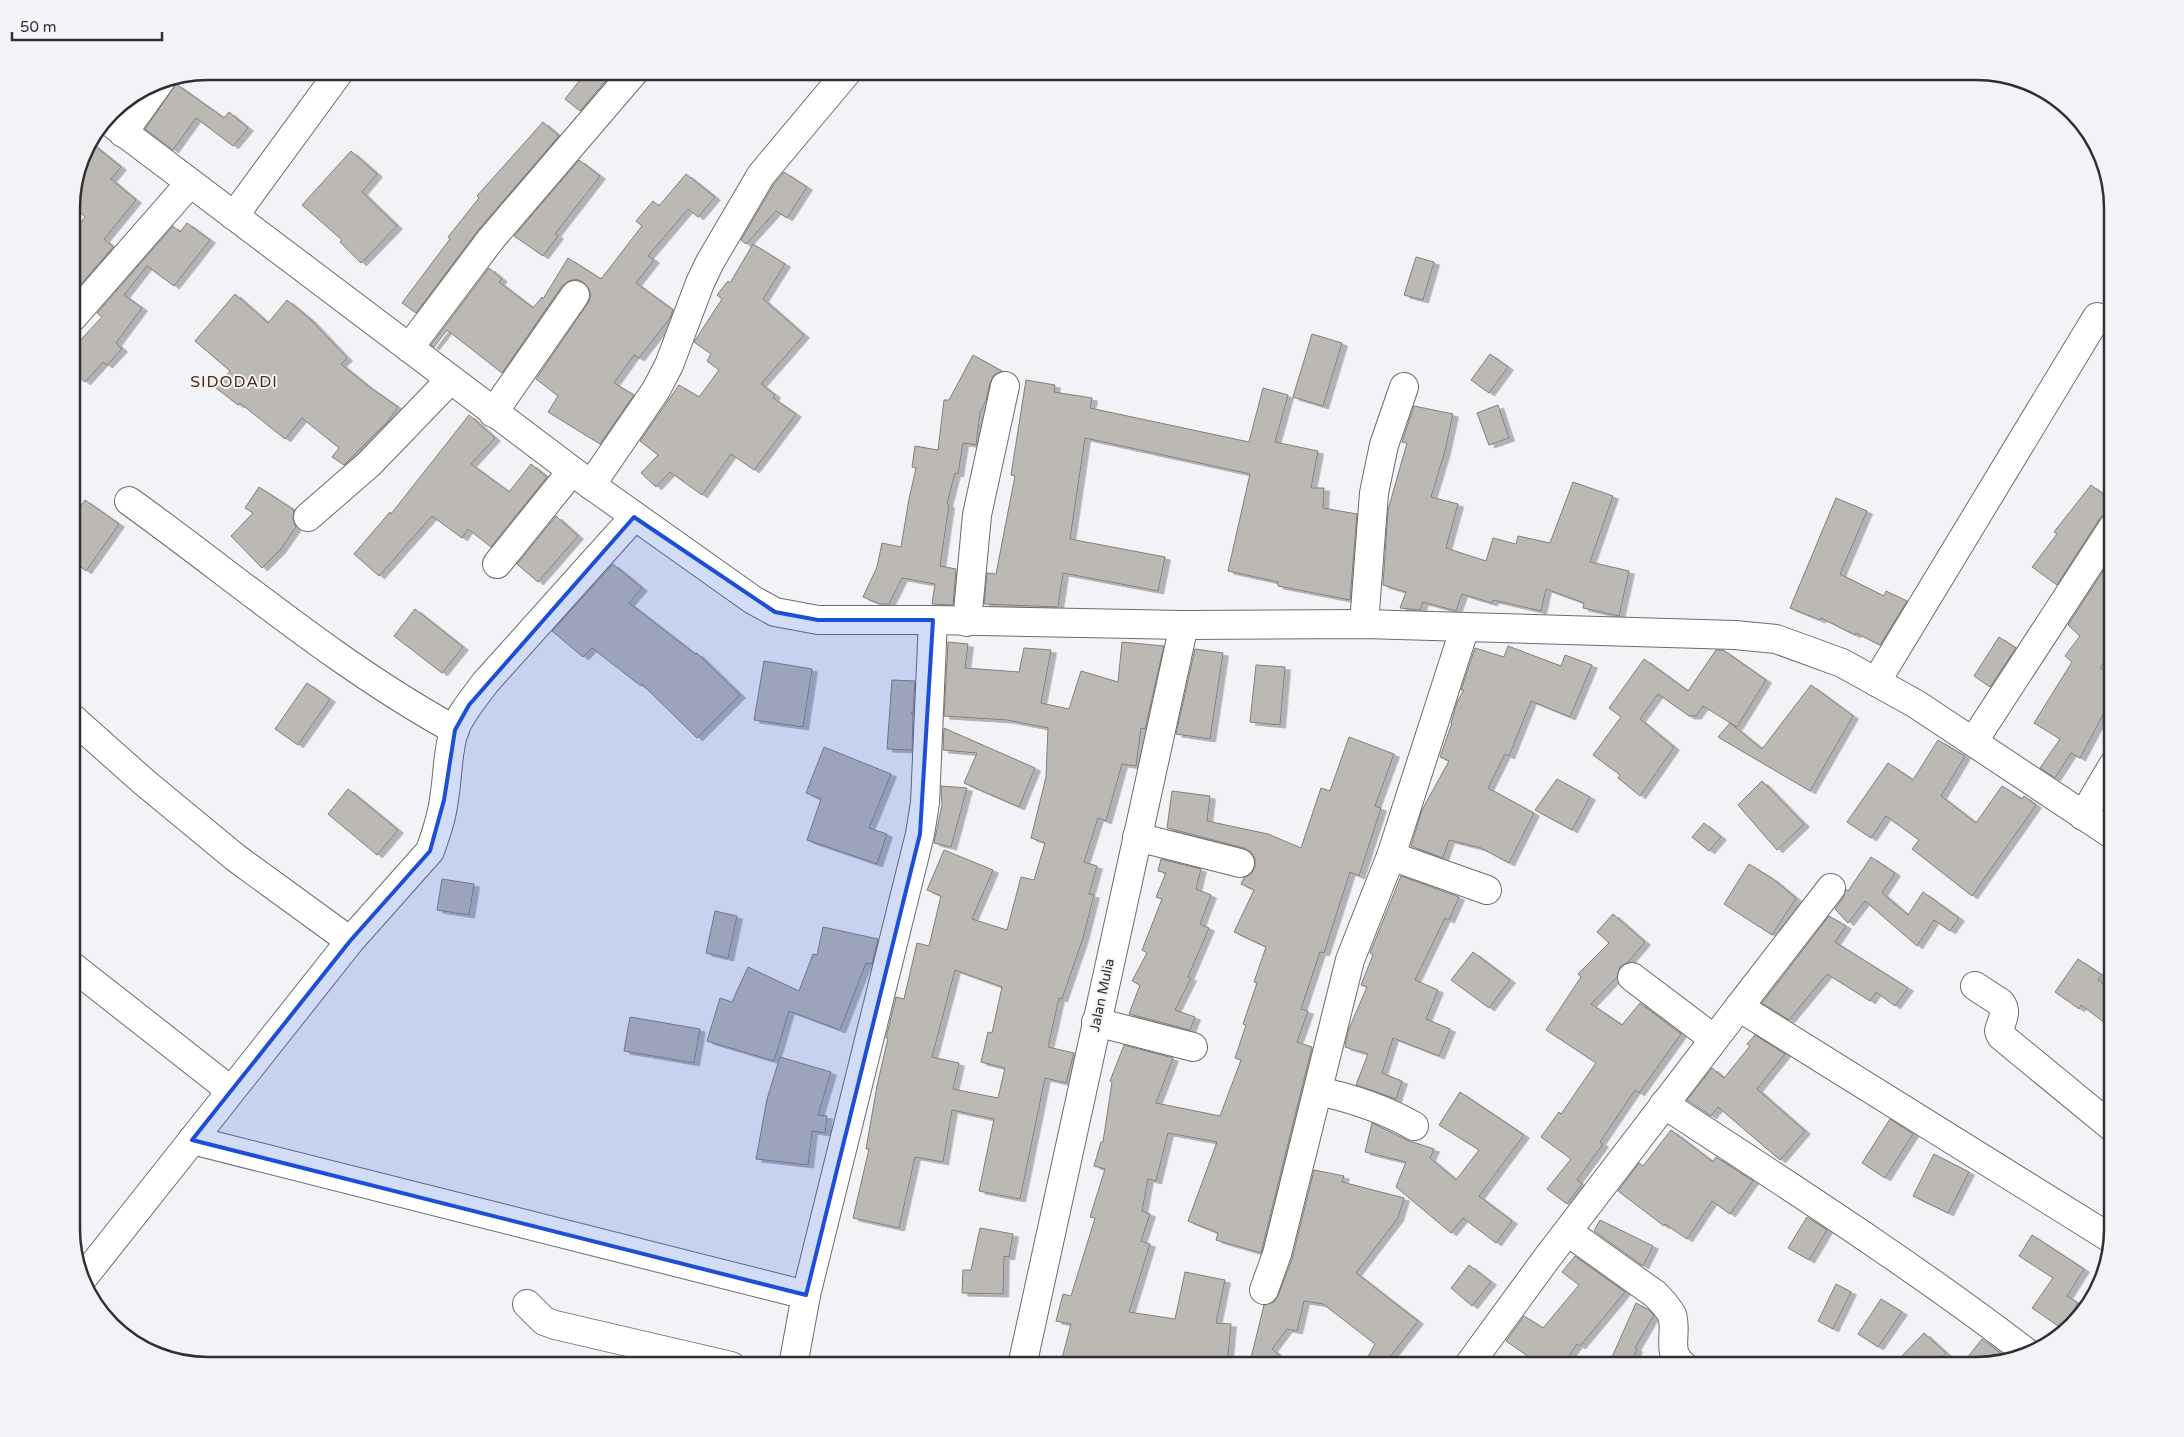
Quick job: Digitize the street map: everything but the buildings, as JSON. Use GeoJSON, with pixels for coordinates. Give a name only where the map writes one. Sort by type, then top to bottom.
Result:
{"type":"FeatureCollection","features":[{"type":"Feature","properties":{"kind":"street"},"geometry":{"type":"LineString","coordinates":[[234,216],[333,80]]}},
{"type":"Feature","properties":{"kind":"street"},"geometry":{"type":"LineString","coordinates":[[409,348],[490,239],[627,80]]}},
{"type":"Feature","properties":{"kind":"street"},"geometry":{"type":"LineString","coordinates":[[497,564],[581,478],[656,390],[669,365],[700,283],[722,240],[761,175],[840,80]]}},
{"type":"Feature","properties":{"kind":"street"},"geometry":{"type":"LineString","coordinates":[[143,98],[115,126],[581,478],[753,600],[775,612],[818,620],[933,620],[1184,625],[1364,624],[1735,635],[1776,639],[1842,663],[1916,704],[2104,829]]}},
{"type":"Feature","properties":{"kind":"street"},"geometry":{"type":"LineString","coordinates":[[80,309],[190,183]]}},
{"type":"Feature","properties":{"kind":"street"},"geometry":{"type":"LineString","coordinates":[[493,413],[574,295]]}},
{"type":"Feature","properties":{"kind":"street"},"geometry":{"type":"LineString","coordinates":[[1876,682],[2096,317]]}},
{"type":"Feature","properties":{"kind":"street"},"geometry":{"type":"LineString","coordinates":[[308,516],[369,464],[450,380]]}},
{"type":"Feature","properties":{"kind":"street"},"geometry":{"type":"LineString","coordinates":[[967,622],[977,515],[1005,386]]}},
{"type":"Feature","properties":{"kind":"street"},"geometry":{"type":"LineString","coordinates":[[1364,624],[1374,493],[1384,444],[1404,387]]}},
{"type":"Feature","properties":{"kind":"street"},"geometry":{"type":"LineString","coordinates":[[129,501],[316,640],[419,710],[455,730]]}},
{"type":"Feature","properties":{"kind":"street"},"geometry":{"type":"LineString","coordinates":[[88,1273],[230,1090],[350,941],[430,851],[437,832],[444,800],[448,761],[455,730],[485,683],[634,517]]}},
{"type":"Feature","properties":{"kind":"street"},"geometry":{"type":"LineString","coordinates":[[1973,742],[2104,541]]}},
{"type":"Feature","properties":{"kind":"street"},"geometry":{"type":"LineString","coordinates":[[795,1357],[806,1296],[920,834],[925,803],[933,620]]}},
{"type":"Feature","properties":{"kind":"street","name":"Jalan Mulia"},"geometry":{"type":"LineString","coordinates":[[1024,1357],[1184,625]]}},
{"type":"Feature","properties":{"kind":"street"},"geometry":{"type":"LineString","coordinates":[[1264,1290],[1277,1254],[1350,960],[1391,856],[1465,627]]}},
{"type":"Feature","properties":{"kind":"street"},"geometry":{"type":"LineString","coordinates":[[80,725],[144,782],[236,858],[350,941]]}},
{"type":"Feature","properties":{"kind":"street"},"geometry":{"type":"LineString","coordinates":[[2083,816],[2104,781]]}},
{"type":"Feature","properties":{"kind":"street"},"geometry":{"type":"LineString","coordinates":[[1137,837],[1240,863]]}},
{"type":"Feature","properties":{"kind":"street"},"geometry":{"type":"LineString","coordinates":[[1391,856],[1487,890]]}},
{"type":"Feature","properties":{"kind":"street"},"geometry":{"type":"LineString","coordinates":[[1475,1357],[1664,1104],[1831,888]]}},
{"type":"Feature","properties":{"kind":"street"},"geometry":{"type":"LineString","coordinates":[[80,972],[230,1090]]}},
{"type":"Feature","properties":{"kind":"street"},"geometry":{"type":"LineString","coordinates":[[1632,978],[1714,1039]]}},
{"type":"Feature","properties":{"kind":"street"},"geometry":{"type":"LineString","coordinates":[[1975,986],[2004,1007],[2004,1016],[1998,1031],[2001,1036],[2104,1121]]}},
{"type":"Feature","properties":{"kind":"street"},"geometry":{"type":"LineString","coordinates":[[1739,1007],[2104,1234]]}},
{"type":"Feature","properties":{"kind":"street"},"geometry":{"type":"LineString","coordinates":[[1096,1022],[1193,1047]]}},
{"type":"Feature","properties":{"kind":"street"},"geometry":{"type":"LineString","coordinates":[[1318,1091],[1342,1096],[1380,1110],[1414,1126]]}},
{"type":"Feature","properties":{"kind":"street"},"geometry":{"type":"LineString","coordinates":[[1664,1104],[1893,1255],[1957,1299],[2021,1348]]}},
{"type":"Feature","properties":{"kind":"street"},"geometry":{"type":"LineString","coordinates":[[192,1140],[806,1296]]}},
{"type":"Feature","properties":{"kind":"street"},"geometry":{"type":"LineString","coordinates":[[1568,1232],[1655,1294],[1666,1305],[1674,1324],[1675,1357]]}},
{"type":"Feature","properties":{"kind":"street"},"geometry":{"type":"LineString","coordinates":[[527,1304],[544,1321],[693,1357]]}},
{"type":"Feature","properties":{"kind":"highlighted area"},"geometry":{"type":"Polygon","coordinates":[[[634,517],[775,612],[818,620],[933,620],[920,834],[806,1295],[192,1140],[350,941],[430,851],[444,800],[455,730],[469,705],[634,517]]]}},
{"type":"Feature","properties":{"kind":"district","name":"SIDODADI"},"geometry":{"type":"Point","coordinates":[234,382]}}]}
